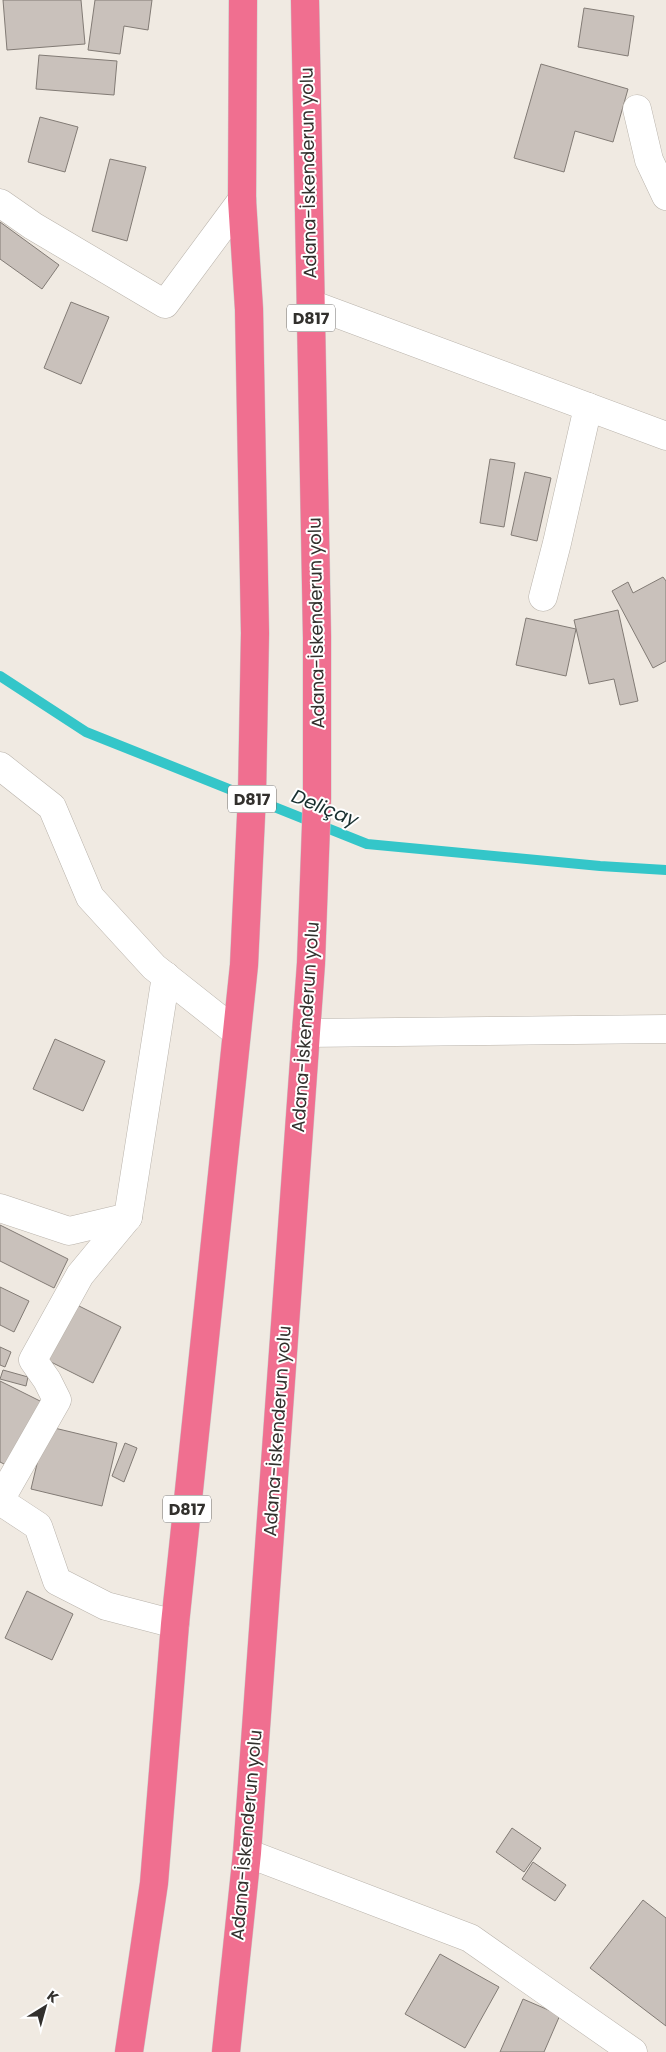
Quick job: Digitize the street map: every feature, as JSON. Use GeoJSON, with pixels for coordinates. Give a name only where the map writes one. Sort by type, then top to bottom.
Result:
{"type":"FeatureCollection","features":[{"type":"Feature","properties":{"kind":"highway","name":"D817"},"geometry":{"type":"LineString","coordinates":[[129,2052],[154,1883],[175,1624],[244,965],[252,795],[255,633],[249,309],[242,200],[243,0]]}},
{"type":"Feature","properties":{"kind":"highway","name":"Adana-İskenderun yolu"},"geometry":{"type":"LineString","coordinates":[[226,2052],[246,1853],[306,1033],[317,798],[317,637],[305,0]]}},
{"type":"Feature","properties":{"kind":"street"},"geometry":{"type":"LineString","coordinates":[[637,109],[649,160],[666,196]]}},
{"type":"Feature","properties":{"kind":"street"},"geometry":{"type":"LineString","coordinates":[[0,203],[33,226],[165,304],[242,200]]}},
{"type":"Feature","properties":{"kind":"street"},"geometry":{"type":"LineString","coordinates":[[311,304],[666,436]]}},
{"type":"Feature","properties":{"kind":"street"},"geometry":{"type":"LineString","coordinates":[[543,597],[588,407]]}},
{"type":"Feature","properties":{"kind":"street"},"geometry":{"type":"LineString","coordinates":[[0,766],[52,807],[90,897],[154,967],[236,1032]]}},
{"type":"Feature","properties":{"kind":"street"},"geometry":{"type":"LineString","coordinates":[[166,976],[128,1217],[80,1275],[33,1360],[47,1380],[57,1400],[0,1500],[38,1526],[57,1581],[106,1606],[175,1624]]}},
{"type":"Feature","properties":{"kind":"street"},"geometry":{"type":"LineString","coordinates":[[306,1033],[666,1028]]}},
{"type":"Feature","properties":{"kind":"street"},"geometry":{"type":"LineString","coordinates":[[0,1208],[69,1231],[128,1217]]}},
{"type":"Feature","properties":{"kind":"street"},"geometry":{"type":"LineString","coordinates":[[246,1853],[470,1938],[633,2052]]}},
{"type":"Feature","properties":{"kind":"building"},"geometry":{"type":"Polygon","coordinates":[[[3,0],[81,0],[85,44],[7,50],[3,0]]]}},
{"type":"Feature","properties":{"kind":"building"},"geometry":{"type":"Polygon","coordinates":[[[95,0],[152,0],[148,30],[124,26],[120,54],[88,50],[95,0]]]}},
{"type":"Feature","properties":{"kind":"building"},"geometry":{"type":"Polygon","coordinates":[[[584,8],[634,16],[628,56],[578,47],[584,8]]]}},
{"type":"Feature","properties":{"kind":"building"},"geometry":{"type":"Polygon","coordinates":[[[39,55],[117,61],[114,95],[36,89],[39,55]]]}},
{"type":"Feature","properties":{"kind":"building"},"geometry":{"type":"Polygon","coordinates":[[[541,64],[628,89],[613,142],[575,131],[564,172],[514,158],[541,64]]]}},
{"type":"Feature","properties":{"kind":"building"},"geometry":{"type":"Polygon","coordinates":[[[40,117],[78,127],[65,172],[28,162],[40,117]]]}},
{"type":"Feature","properties":{"kind":"building"},"geometry":{"type":"Polygon","coordinates":[[[110,159],[146,167],[127,241],[92,231],[110,159]]]}},
{"type":"Feature","properties":{"kind":"building"},"geometry":{"type":"Polygon","coordinates":[[[0,222],[59,265],[42,289],[0,259],[0,222]]]}},
{"type":"Feature","properties":{"kind":"building"},"geometry":{"type":"Polygon","coordinates":[[[71,302],[109,317],[81,384],[44,368],[71,302]]]}},
{"type":"Feature","properties":{"kind":"building"},"geometry":{"type":"Polygon","coordinates":[[[490,459],[515,463],[504,527],[480,523],[490,459]]]}},
{"type":"Feature","properties":{"kind":"building"},"geometry":{"type":"Polygon","coordinates":[[[525,472],[551,478],[537,541],[511,535],[525,472]]]}},
{"type":"Feature","properties":{"kind":"building"},"geometry":{"type":"Polygon","coordinates":[[[663,577],[666,581],[666,661],[653,668],[612,591],[628,582],[633,593],[663,577]]]}},
{"type":"Feature","properties":{"kind":"building"},"geometry":{"type":"Polygon","coordinates":[[[618,610],[638,701],[620,705],[614,679],[589,684],[574,620],[618,610]]]}},
{"type":"Feature","properties":{"kind":"building"},"geometry":{"type":"Polygon","coordinates":[[[526,618],[576,629],[566,676],[516,665],[526,618]]]}},
{"type":"Feature","properties":{"kind":"building"},"geometry":{"type":"Polygon","coordinates":[[[55,1039],[105,1061],[83,1111],[33,1089],[55,1039]]]}},
{"type":"Feature","properties":{"kind":"building"},"geometry":{"type":"Polygon","coordinates":[[[0,1225],[68,1259],[54,1288],[0,1261],[0,1225]]]}},
{"type":"Feature","properties":{"kind":"building"},"geometry":{"type":"Polygon","coordinates":[[[0,1287],[29,1301],[14,1332],[0,1325],[0,1287]]]}},
{"type":"Feature","properties":{"kind":"building"},"geometry":{"type":"Polygon","coordinates":[[[73,1303],[121,1327],[93,1383],[45,1359],[73,1303]]]}},
{"type":"Feature","properties":{"kind":"building"},"geometry":{"type":"Polygon","coordinates":[[[0,1347],[11,1352],[5,1367],[0,1365],[0,1347]]]}},
{"type":"Feature","properties":{"kind":"building"},"geometry":{"type":"Polygon","coordinates":[[[3,1370],[28,1377],[26,1386],[0,1379],[3,1370]]]}},
{"type":"Feature","properties":{"kind":"building"},"geometry":{"type":"Polygon","coordinates":[[[0,1381],[42,1402],[10,1467],[0,1462],[0,1381]]]}},
{"type":"Feature","properties":{"kind":"building"},"geometry":{"type":"Polygon","coordinates":[[[46,1426],[117,1443],[102,1506],[31,1489],[46,1426]]]}},
{"type":"Feature","properties":{"kind":"building"},"geometry":{"type":"Polygon","coordinates":[[[125,1443],[137,1448],[124,1482],[112,1476],[125,1443]]]}},
{"type":"Feature","properties":{"kind":"building"},"geometry":{"type":"Polygon","coordinates":[[[27,1591],[73,1614],[52,1660],[5,1638],[27,1591]]]}},
{"type":"Feature","properties":{"kind":"building"},"geometry":{"type":"Polygon","coordinates":[[[512,1828],[541,1848],[524,1872],[496,1852],[512,1828]]]}},
{"type":"Feature","properties":{"kind":"building"},"geometry":{"type":"Polygon","coordinates":[[[533,1862],[566,1885],[555,1901],[522,1879],[533,1862]]]}},
{"type":"Feature","properties":{"kind":"building"},"geometry":{"type":"Polygon","coordinates":[[[643,1900],[666,1918],[666,2026],[590,1968],[643,1900]]]}},
{"type":"Feature","properties":{"kind":"building"},"geometry":{"type":"Polygon","coordinates":[[[440,1954],[499,1987],[465,2048],[405,2014],[440,1954]]]}},
{"type":"Feature","properties":{"kind":"building"},"geometry":{"type":"Polygon","coordinates":[[[523,1999],[560,2015],[544,2052],[500,2052],[523,1999]]]}},
{"type":"Feature","properties":{"kind":"waterway","name":"Deliçay"},"geometry":{"type":"LineString","coordinates":[[0,676],[86,732],[367,844],[600,866],[666,870]]}}]}
